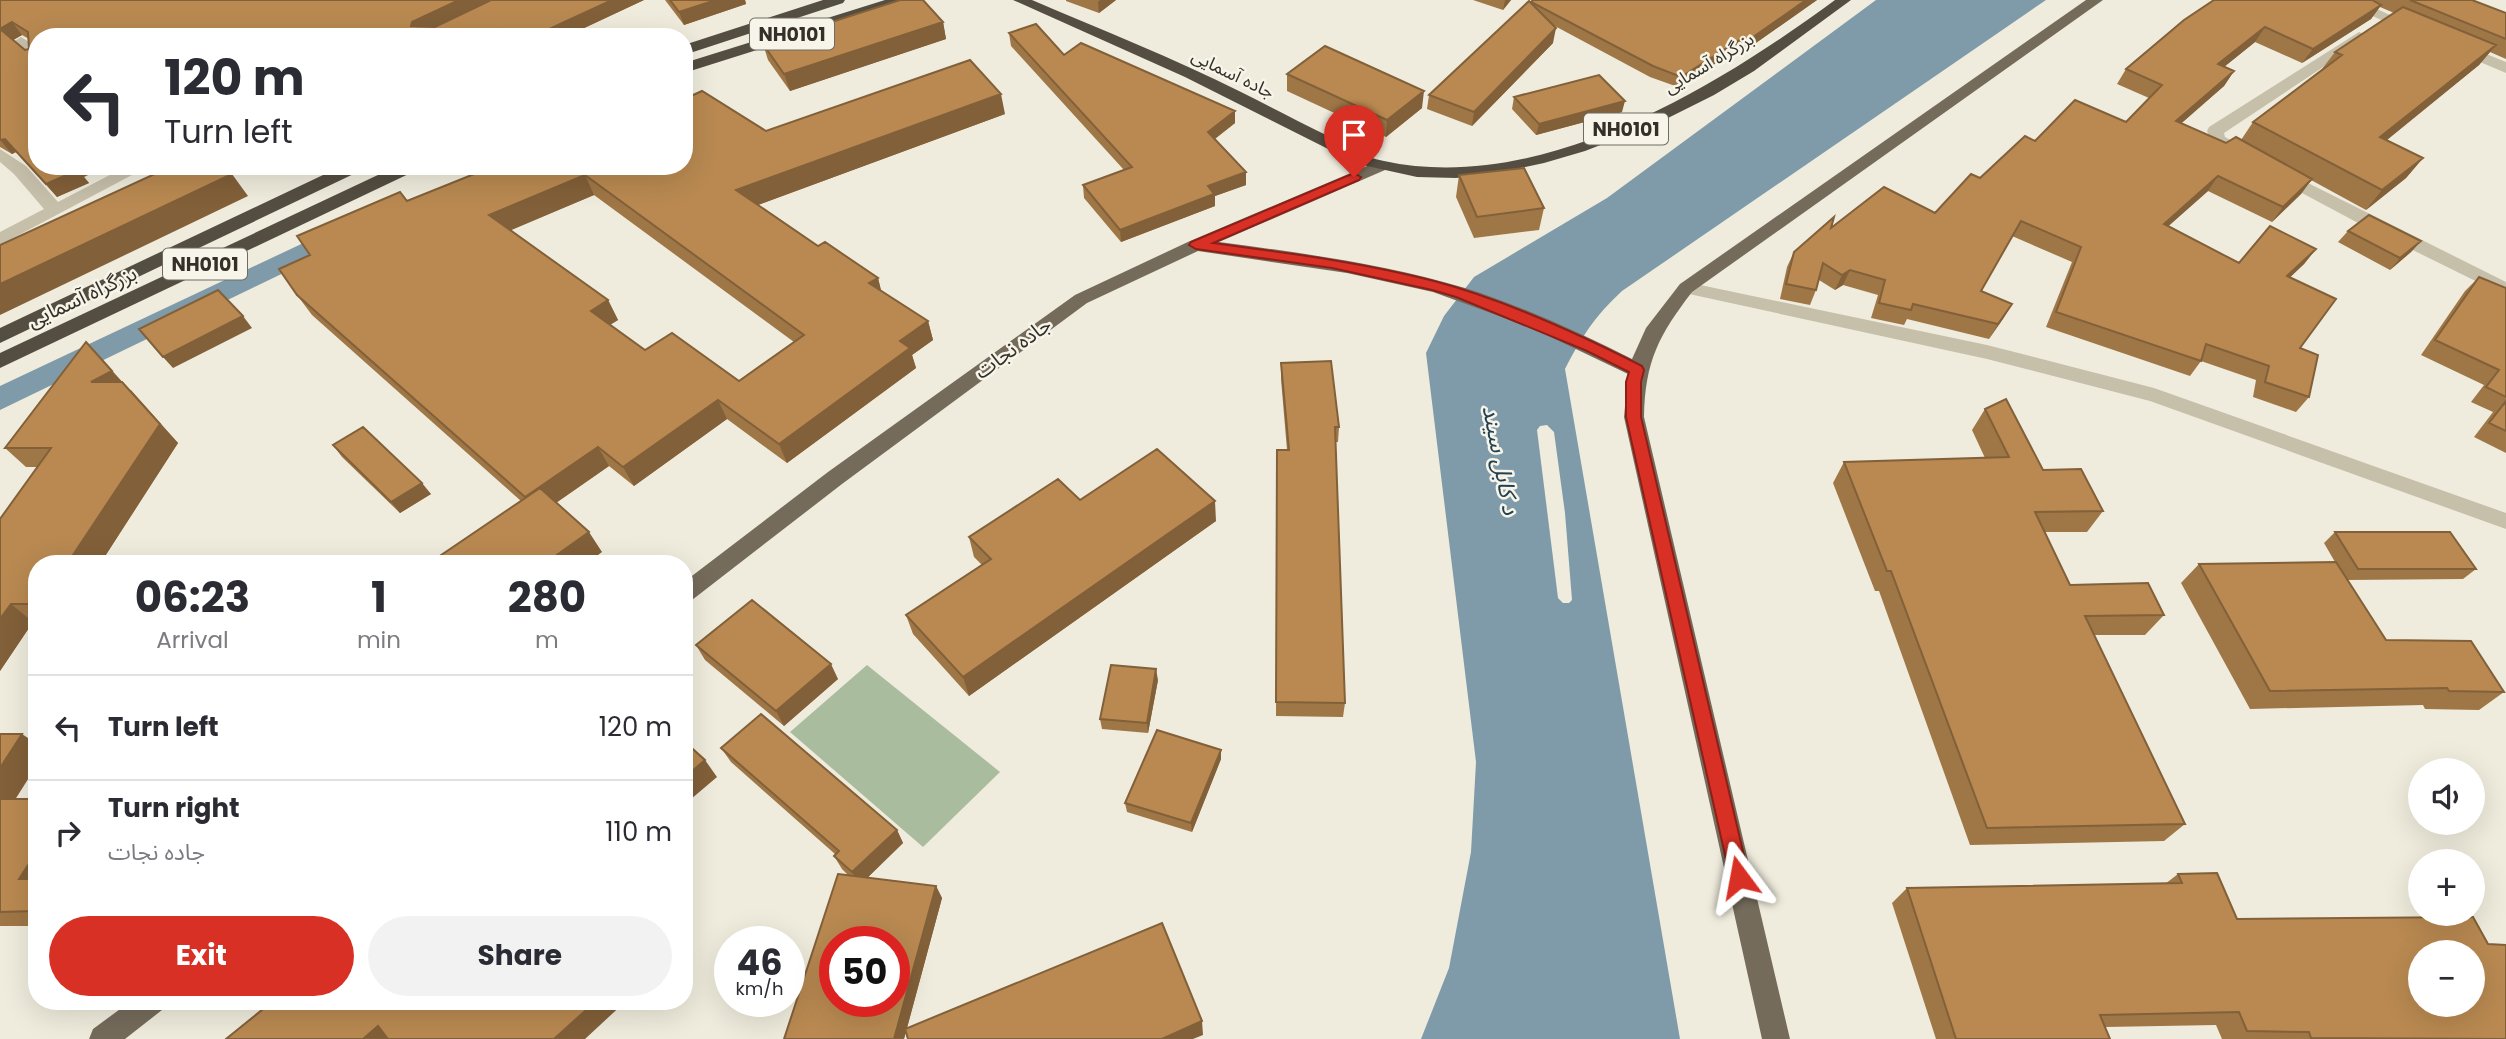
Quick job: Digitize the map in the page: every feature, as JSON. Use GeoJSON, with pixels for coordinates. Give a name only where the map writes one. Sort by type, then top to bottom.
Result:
{"type":"FeatureCollection","features":[{"type":"Feature","properties":{"kind":"highway","name":"NH0101"},"geometry":{"type":"LineString","coordinates":[[693,47],[838,0]]}},
{"type":"Feature","properties":{"kind":"highway","name":"NH0101"},"geometry":{"type":"LineString","coordinates":[[693,65],[900,0]]}},
{"type":"Feature","properties":{"kind":"highway","name":"NH0101"},"geometry":{"type":"LineString","coordinates":[[1020,0],[1067,21]]}},
{"type":"Feature","properties":{"kind":"highway"},"geometry":{"type":"LineString","coordinates":[[1043,0],[1067,21]]}},
{"type":"Feature","properties":{"kind":"highway","name":"بزرگراه آسمایی"},"geometry":{"type":"LineString","coordinates":[[1379,166],[1429,174],[1467,172],[1507,166],[1600,139],[1691,102],[1749,66],[1844,0]]}},
{"type":"Feature","properties":{"kind":"highway","name":"جاده آسمایی"},"geometry":{"type":"LineString","coordinates":[[1067,21],[1211,83],[1379,166]]}},
{"type":"Feature","properties":{"kind":"highway","name":"بزرگراه آسمایی"},"geometry":{"type":"LineString","coordinates":[[0,336],[337,175]]}},
{"type":"Feature","properties":{"kind":"highway","name":"بزرگراه آسمایی"},"geometry":{"type":"LineString","coordinates":[[0,361],[392,175]]}},
{"type":"Feature","properties":{"kind":"main road"},"geometry":{"type":"LineString","coordinates":[[1776,1039],[1634,417],[1633,382],[1651,332],[1686,288],[2096,0]]}},
{"type":"Feature","properties":{"kind":"main road","name":"جاده نجات"},"geometry":{"type":"LineString","coordinates":[[693,587],[835,478],[1081,299],[1196,245],[1379,166]]}},
{"type":"Feature","properties":{"kind":"main road"},"geometry":{"type":"LineString","coordinates":[[1196,245],[1332,264],[1433,286],[1461,294],[1592,347],[1637,370]]}},
{"type":"Feature","properties":{"kind":"main road"},"geometry":{"type":"LineString","coordinates":[[103,1039],[141,1010]]}},
{"type":"Feature","properties":{"kind":"street"},"geometry":{"type":"LineString","coordinates":[[2344,0],[2423,33]]}},
{"type":"Feature","properties":{"kind":"street"},"geometry":{"type":"LineString","coordinates":[[2387,18],[2215,131],[2218,139],[2366,220],[2506,289]]}},
{"type":"Feature","properties":{"kind":"street"},"geometry":{"type":"LineString","coordinates":[[21,42],[28,48]]}},
{"type":"Feature","properties":{"kind":"street"},"geometry":{"type":"LineString","coordinates":[[2446,43],[2506,68]]}},
{"type":"Feature","properties":{"kind":"street"},"geometry":{"type":"LineString","coordinates":[[0,154],[20,170],[55,210]]}},
{"type":"Feature","properties":{"kind":"street"},"geometry":{"type":"LineString","coordinates":[[0,239],[123,175]]}},
{"type":"Feature","properties":{"kind":"street"},"geometry":{"type":"LineString","coordinates":[[1686,288],[1987,352],[2154,395],[2506,521]]}},
{"type":"Feature","properties":{"kind":"green space"},"geometry":{"type":"Polygon","coordinates":[[[867,665],[1000,772],[923,847],[790,732],[867,665]]]}},
{"type":"Feature","properties":{"kind":"water","name":"د کابل سيند"},"geometry":{"type":"Polygon","coordinates":[[[1876,0],[2046,0],[1622,291],[1597,318],[1577,346],[1565,369],[1680,1039],[1421,1039],[1449,968],[1471,852],[1476,762],[1426,353],[1444,316],[1474,277],[1607,198],[1876,0]],[[1547,425],[1540,426],[1537,430],[1558,598],[1563,603],[1569,603],[1572,600],[1565,513],[1554,432],[1547,425]]]}},
{"type":"Feature","properties":{"kind":"building"},"geometry":{"type":"Polygon","coordinates":[[[0,0],[459,0],[412,22],[411,26],[435,27],[491,0],[612,0],[551,28],[28,28],[28,32],[12,22],[0,29],[0,0]]]}},
{"type":"Feature","properties":{"kind":"building"},"geometry":{"type":"Polygon","coordinates":[[[670,0],[716,0],[679,12],[670,0]]]}},
{"type":"Feature","properties":{"kind":"building"},"geometry":{"type":"Polygon","coordinates":[[[900,0],[923,0],[943,22],[784,74],[763,44],[900,0]]]}},
{"type":"Feature","properties":{"kind":"building"},"geometry":{"type":"Polygon","coordinates":[[[1806,0],[1746,42],[1741,39],[1681,77],[1653,66],[1531,2],[1806,0]]]}},
{"type":"Feature","properties":{"kind":"building"},"geometry":{"type":"Polygon","coordinates":[[[2214,0],[2372,0],[2381,5],[2313,49],[2265,27],[2218,64],[2234,71],[2176,121],[2226,143],[2236,137],[2312,179],[2283,207],[2218,176],[2164,224],[2239,263],[2270,226],[2316,249],[2287,276],[2336,299],[2300,348],[2318,355],[2309,397],[2265,382],[2269,366],[2206,344],[2201,361],[2056,312],[2081,247],[2021,221],[1981,291],[2012,304],[1998,324],[1913,304],[1911,310],[1879,303],[1885,280],[1850,270],[1842,275],[1823,263],[1816,290],[1786,284],[1794,252],[1834,217],[1831,228],[1884,187],[1935,213],[1971,174],[1980,178],[2025,136],[2035,141],[2075,100],[2126,122],[2162,85],[2126,69],[2184,20],[2214,0]]]}},
{"type":"Feature","properties":{"kind":"building"},"geometry":{"type":"Polygon","coordinates":[[[2410,0],[2472,0],[2506,13],[2506,39],[2410,0]]]}},
{"type":"Feature","properties":{"kind":"building"},"geometry":{"type":"Polygon","coordinates":[[[1529,1],[1556,28],[1474,112],[1429,95],[1529,1]]]}},
{"type":"Feature","properties":{"kind":"building"},"geometry":{"type":"Polygon","coordinates":[[[2403,7],[2496,45],[2380,137],[2423,158],[2382,190],[2253,122],[2342,55],[2335,52],[2403,7]]]}},
{"type":"Feature","properties":{"kind":"building"},"geometry":{"type":"Polygon","coordinates":[[[1036,24],[1064,55],[1081,43],[1235,111],[1208,132],[1246,172],[1208,186],[1214,194],[1120,230],[1083,185],[1132,167],[1009,33],[1036,24]]]}},
{"type":"Feature","properties":{"kind":"building"},"geometry":{"type":"Polygon","coordinates":[[[0,29],[25,50],[28,49],[28,164],[5,139],[0,140],[0,29]]]}},
{"type":"Feature","properties":{"kind":"building"},"geometry":{"type":"Polygon","coordinates":[[[1325,46],[1424,91],[1387,120],[1287,74],[1325,46]]]}},
{"type":"Feature","properties":{"kind":"building"},"geometry":{"type":"Polygon","coordinates":[[[970,60],[1001,94],[736,190],[818,246],[825,242],[878,278],[869,283],[928,321],[900,341],[910,348],[779,444],[718,400],[623,467],[598,447],[525,497],[297,295],[279,269],[310,255],[297,236],[400,192],[407,201],[472,175],[585,175],[693,175],[693,95],[702,91],[766,131],[970,60]],[[585,175],[489,215],[608,300],[591,311],[645,350],[672,333],[739,381],[804,335],[585,175]]]}},
{"type":"Feature","properties":{"kind":"building"},"geometry":{"type":"Polygon","coordinates":[[[1599,75],[1625,101],[1539,124],[1514,97],[1599,75]]]}},
{"type":"Feature","properties":{"kind":"building"},"geometry":{"type":"Polygon","coordinates":[[[1524,168],[1544,208],[1477,217],[1459,175],[1524,168]]]}},
{"type":"Feature","properties":{"kind":"building"},"geometry":{"type":"Polygon","coordinates":[[[38,175],[67,175],[46,184],[38,175]]]}},
{"type":"Feature","properties":{"kind":"building"},"geometry":{"type":"Polygon","coordinates":[[[152,175],[230,175],[0,284],[0,245],[152,175]]]}},
{"type":"Feature","properties":{"kind":"building"},"geometry":{"type":"Polygon","coordinates":[[[2369,215],[2421,241],[2400,258],[2348,231],[2369,215]]]}},
{"type":"Feature","properties":{"kind":"building"},"geometry":{"type":"Polygon","coordinates":[[[2479,277],[2506,288],[2506,397],[2486,387],[2499,370],[2435,340],[2479,277]]]}},
{"type":"Feature","properties":{"kind":"building"},"geometry":{"type":"Polygon","coordinates":[[[218,290],[243,316],[163,357],[139,329],[218,290]]]}},
{"type":"Feature","properties":{"kind":"building"},"geometry":{"type":"Polygon","coordinates":[[[86,342],[112,371],[91,382],[122,382],[160,424],[73,555],[28,555],[28,604],[11,604],[0,619],[0,519],[51,448],[5,448],[86,342]]]}},
{"type":"Feature","properties":{"kind":"building"},"geometry":{"type":"Polygon","coordinates":[[[1331,361],[1339,427],[1335,427],[1345,703],[1276,702],[1277,450],[1289,450],[1281,363],[1331,361]]]}},
{"type":"Feature","properties":{"kind":"building"},"geometry":{"type":"Polygon","coordinates":[[[2006,399],[2043,470],[2081,469],[2103,511],[2035,512],[2070,585],[2148,583],[2164,615],[2085,616],[2185,824],[1987,828],[1891,571],[1887,571],[1844,462],[2009,457],[1985,409],[2006,399]]]}},
{"type":"Feature","properties":{"kind":"building"},"geometry":{"type":"Polygon","coordinates":[[[2506,401],[2506,431],[2489,423],[2506,401]]]}},
{"type":"Feature","properties":{"kind":"building"},"geometry":{"type":"Polygon","coordinates":[[[363,427],[422,483],[391,502],[333,445],[363,427]]]}},
{"type":"Feature","properties":{"kind":"building"},"geometry":{"type":"Polygon","coordinates":[[[1157,449],[1215,501],[963,677],[906,615],[991,559],[969,537],[1058,479],[1080,500],[1157,449]]]}},
{"type":"Feature","properties":{"kind":"building"},"geometry":{"type":"Polygon","coordinates":[[[540,488],[589,532],[557,555],[441,555],[540,488]]]}},
{"type":"Feature","properties":{"kind":"building"},"geometry":{"type":"Polygon","coordinates":[[[2335,532],[2450,532],[2476,569],[2358,569],[2335,532]]]}},
{"type":"Feature","properties":{"kind":"building"},"geometry":{"type":"Polygon","coordinates":[[[2336,562],[2386,640],[2471,641],[2504,692],[2449,691],[2447,688],[2270,691],[2199,564],[2336,562]]]}},
{"type":"Feature","properties":{"kind":"building"},"geometry":{"type":"Polygon","coordinates":[[[752,600],[831,664],[776,711],[696,645],[752,600]]]}},
{"type":"Feature","properties":{"kind":"building"},"geometry":{"type":"Polygon","coordinates":[[[1111,665],[1156,669],[1147,723],[1100,719],[1111,665]]]}},
{"type":"Feature","properties":{"kind":"building"},"geometry":{"type":"Polygon","coordinates":[[[761,714],[897,830],[852,872],[834,856],[839,851],[721,748],[761,714]]]}},
{"type":"Feature","properties":{"kind":"building"},"geometry":{"type":"Polygon","coordinates":[[[1157,730],[1221,750],[1191,823],[1125,803],[1157,730]]]}},
{"type":"Feature","properties":{"kind":"building"},"geometry":{"type":"Polygon","coordinates":[[[0,734],[22,734],[0,768],[0,734]]]}},
{"type":"Feature","properties":{"kind":"building"},"geometry":{"type":"Polygon","coordinates":[[[693,749],[705,760],[693,770],[693,749]]]}},
{"type":"Feature","properties":{"kind":"building"},"geometry":{"type":"Polygon","coordinates":[[[0,799],[28,799],[28,865],[19,879],[28,879],[28,911],[0,912],[0,799]]]}},
{"type":"Feature","properties":{"kind":"building"},"geometry":{"type":"Polygon","coordinates":[[[2217,873],[2237,919],[2408,918],[2408,926],[2478,926],[2488,944],[2506,945],[2506,1039],[2311,1038],[2309,1032],[2247,1031],[2239,1012],[2100,1015],[2110,1039],[1956,1039],[1907,888],[2182,883],[2178,874],[2217,873]]]}},
{"type":"Feature","properties":{"kind":"building"},"geometry":{"type":"Polygon","coordinates":[[[838,874],[936,886],[910,981],[910,926],[821,926],[838,874]]]}},
{"type":"Feature","properties":{"kind":"building"},"geometry":{"type":"Polygon","coordinates":[[[1162,923],[1202,1021],[1162,1039],[908,1039],[905,1029],[1162,923]]]}},
{"type":"Feature","properties":{"kind":"building"},"geometry":{"type":"Polygon","coordinates":[[[819,932],[819,1017],[900,1017],[894,1039],[784,1039],[791,1017],[805,1017],[805,975],[819,932]]]}},
{"type":"Feature","properties":{"kind":"building"},"geometry":{"type":"Polygon","coordinates":[[[262,1010],[586,1010],[554,1039],[388,1039],[378,1026],[363,1039],[226,1039],[262,1010]]]}},
{"type":"Feature","properties":{"kind":"waterway"},"geometry":{"type":"LineString","coordinates":[[0,399],[348,231]]}},
{"type":"Feature","properties":{"kind":"route"},"geometry":{"type":"LineString","coordinates":[[1354,177],[1196,245],[1332,264],[1433,286],[1461,294],[1592,347],[1637,370],[1633,382],[1634,417],[1739,877]]}}]}
